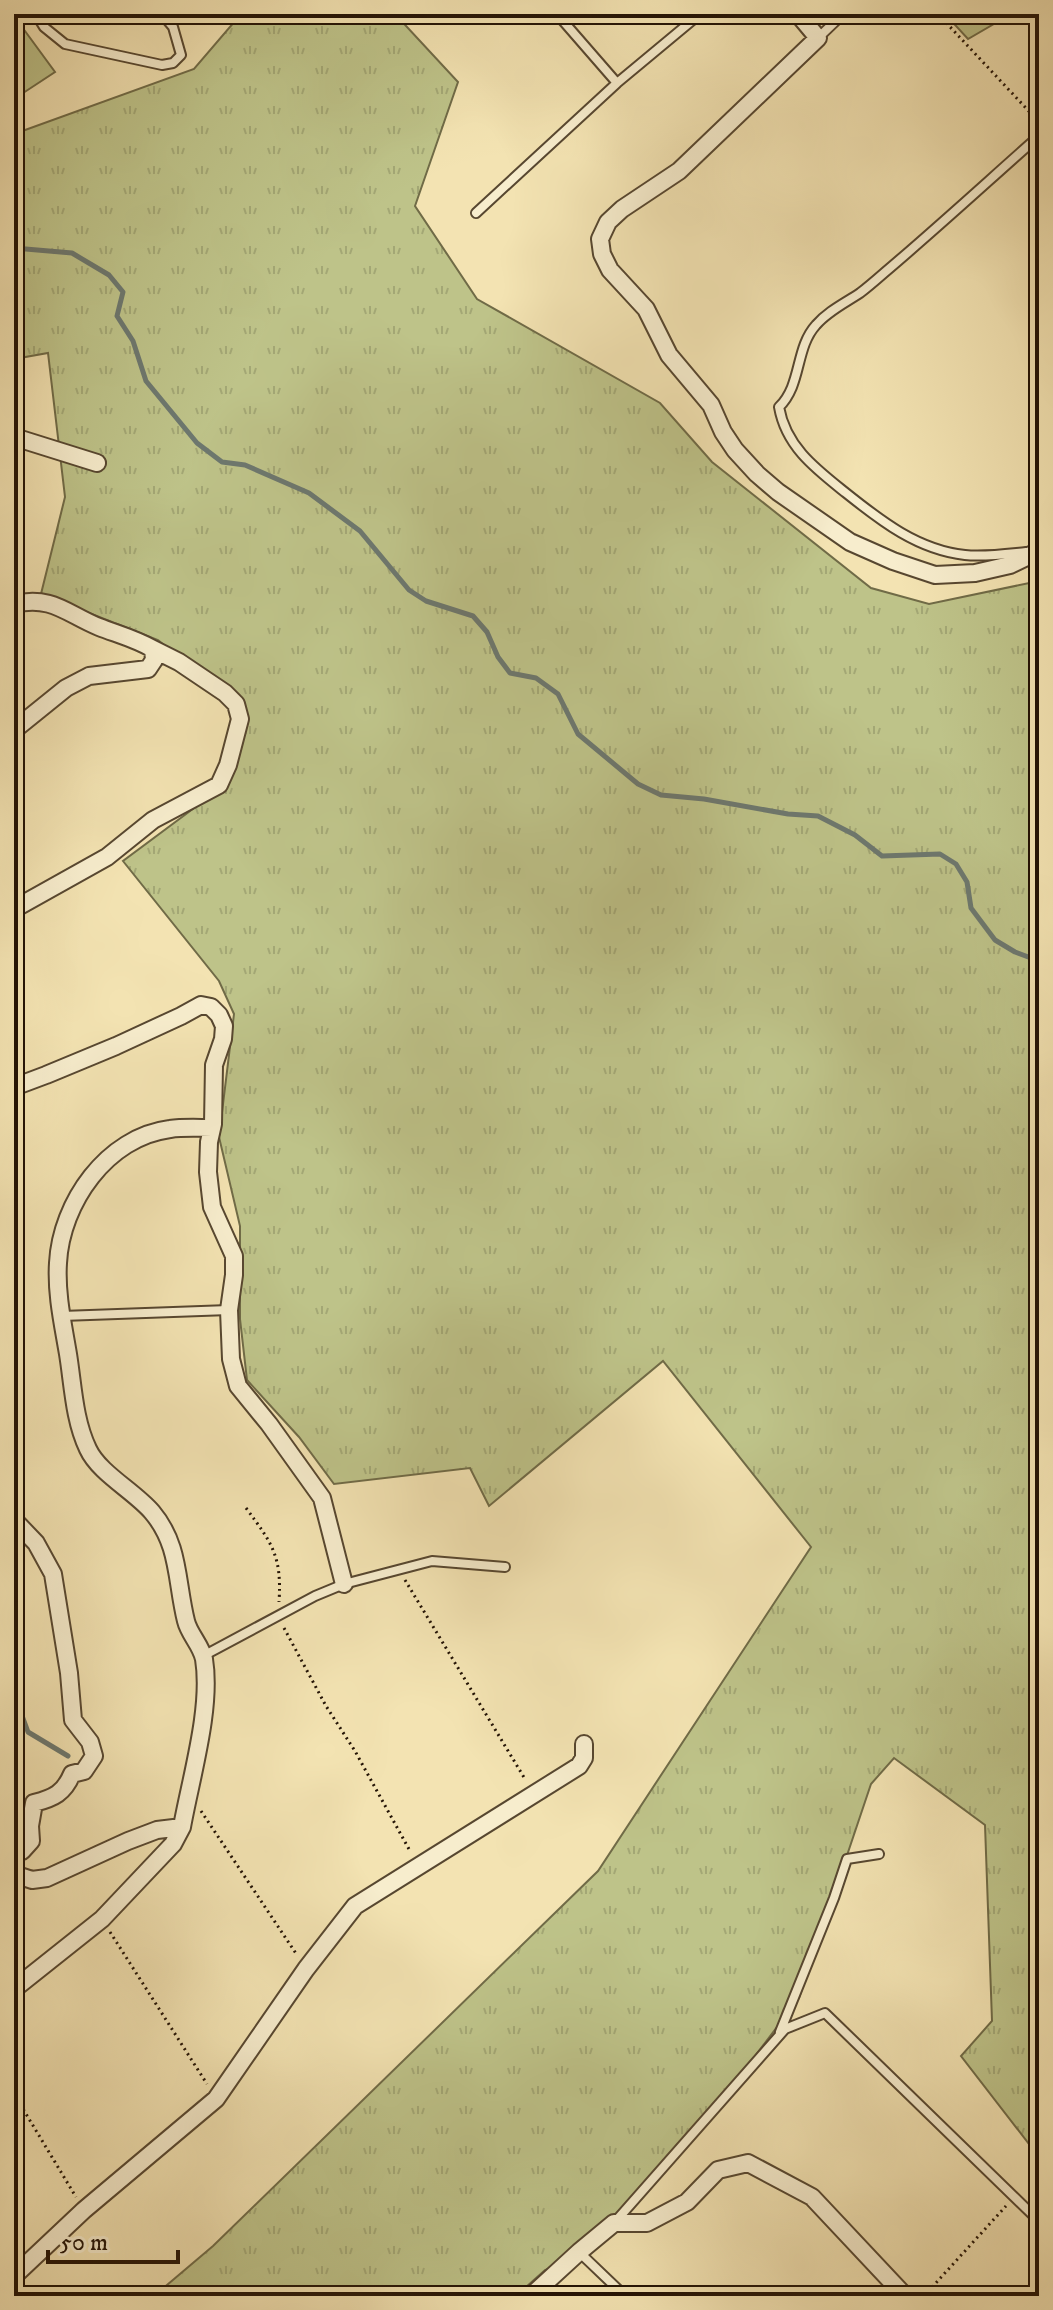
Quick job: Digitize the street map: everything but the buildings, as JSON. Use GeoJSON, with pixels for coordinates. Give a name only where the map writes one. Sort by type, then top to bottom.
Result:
{"type":"FeatureCollection","features":[{"type":"Feature","properties":{"kind":"street"},"geometry":{"type":"LineString","coordinates":[[798,14],[818,38],[679,171],[608,222],[600,239],[602,254],[610,270],[646,309],[669,355],[711,405],[735,450],[778,492],[850,542],[935,575],[975,573],[1010,565],[1039,550]]}},
{"type":"Feature","properties":{"kind":"street"},"geometry":{"type":"LineString","coordinates":[[14,437],[97,463]]}},
{"type":"Feature","properties":{"kind":"street"},"geometry":{"type":"LineString","coordinates":[[14,604],[43,602],[60,606],[96,626],[142,643],[179,662],[225,693],[236,704],[240,719],[228,765],[219,785],[153,820],[107,857],[14,909]]}},
{"type":"Feature","properties":{"kind":"street"},"geometry":{"type":"LineString","coordinates":[[14,730],[66,688],[89,676],[148,669],[154,660],[153,649]]}},
{"type":"Feature","properties":{"kind":"street"},"geometry":{"type":"LineString","coordinates":[[16,1087],[116,1046],[201,1005],[211,1007],[219,1015],[224,1026],[214,1065],[208,1172],[212,1207],[234,1256],[229,1310],[231,1359],[238,1386],[322,1498],[344,1584]]}},
{"type":"Feature","properties":{"kind":"street"},"geometry":{"type":"LineString","coordinates":[[14,1989],[102,1919],[173,1844],[182,1827],[206,1701],[203,1656],[186,1623],[169,1535],[152,1512],[101,1467],[89,1451],[80,1429],[58,1291],[58,1260],[64,1229],[82,1189],[103,1162],[129,1142],[168,1129],[212,1128]]}},
{"type":"Feature","properties":{"kind":"street"},"geometry":{"type":"LineString","coordinates":[[14,1520],[36,1543],[53,1574],[67,1658],[73,1720],[90,1742],[94,1756],[84,1771],[72,1774],[66,1789],[47,1800],[34,1803],[31,1841],[22,1851],[14,1852]]}},
{"type":"Feature","properties":{"kind":"street"},"geometry":{"type":"LineString","coordinates":[[14,2276],[84,2210],[216,2099],[306,1969],[355,1906],[579,1766],[584,1758],[584,1744]]}},
{"type":"Feature","properties":{"kind":"street"},"geometry":{"type":"LineString","coordinates":[[14,1874],[32,1880],[47,1878],[157,1830],[182,1827]]}},
{"type":"Feature","properties":{"kind":"street"},"geometry":{"type":"LineString","coordinates":[[531,2296],[614,2223],[647,2223],[687,2202],[718,2170],[748,2163],[812,2197],[905,2296]]}},
{"type":"Feature","properties":{"kind":"lane"},"geometry":{"type":"LineString","coordinates":[[36,14],[44,27],[65,44],[162,65],[173,63],[181,55],[173,27],[162,14]]}},
{"type":"Feature","properties":{"kind":"lane"},"geometry":{"type":"LineString","coordinates":[[557,14],[617,83]]}},
{"type":"Feature","properties":{"kind":"lane"},"geometry":{"type":"LineString","coordinates":[[476,213],[617,83],[700,14]]}},
{"type":"Feature","properties":{"kind":"lane"},"geometry":{"type":"LineString","coordinates":[[818,38],[843,14]]}},
{"type":"Feature","properties":{"kind":"lane"},"geometry":{"type":"LineString","coordinates":[[1039,136],[906,254],[815,325],[807,340],[792,390],[779,407],[786,430],[808,462],[875,518],[899,533],[963,555],[994,556],[1039,550]]}},
{"type":"Feature","properties":{"kind":"lane"},"geometry":{"type":"LineString","coordinates":[[62,1316],[229,1310]]}},
{"type":"Feature","properties":{"kind":"lane"},"geometry":{"type":"LineString","coordinates":[[203,1656],[315,1596],[344,1584],[432,1561],[505,1567]]}},
{"type":"Feature","properties":{"kind":"lane"},"geometry":{"type":"LineString","coordinates":[[778,2036],[847,1859],[879,1854]]}},
{"type":"Feature","properties":{"kind":"lane"},"geometry":{"type":"LineString","coordinates":[[614,2223],[785,2029],[825,2013],[1039,2221]]}},
{"type":"Feature","properties":{"kind":"lane"},"geometry":{"type":"LineString","coordinates":[[579,2252],[625,2296]]}},
{"type":"Feature","properties":{"kind":"path"},"geometry":{"type":"LineString","coordinates":[[938,14],[1039,122]]}},
{"type":"Feature","properties":{"kind":"path"},"geometry":{"type":"LineString","coordinates":[[246,1508],[271,1541],[281,1578],[278,1617],[419,1867]]}},
{"type":"Feature","properties":{"kind":"path"},"geometry":{"type":"LineString","coordinates":[[399,1570],[535,1795]]}},
{"type":"Feature","properties":{"kind":"path"},"geometry":{"type":"LineString","coordinates":[[188,1791],[306,1969]]}},
{"type":"Feature","properties":{"kind":"path"},"geometry":{"type":"LineString","coordinates":[[102,1919],[216,2099]]}},
{"type":"Feature","properties":{"kind":"path"},"geometry":{"type":"LineString","coordinates":[[14,2094],[84,2210]]}},
{"type":"Feature","properties":{"kind":"path"},"geometry":{"type":"LineString","coordinates":[[924,2296],[1014,2197]]}},
{"type":"Feature","properties":{"kind":"green space"},"geometry":{"type":"Polygon","coordinates":[[[241,14],[395,14],[458,82],[415,206],[477,299],[660,403],[712,462],[871,588],[929,604],[1039,581],[1039,2157],[961,2056],[992,2021],[985,1825],[894,1758],[871,1784],[799,1998],[746,2068],[589,2253],[545,2270],[516,2296],[154,2296],[213,2246],[598,1871],[811,1547],[663,1361],[489,1506],[470,1468],[334,1484],[299,1437],[247,1380],[240,1319],[240,1226],[219,1137],[234,1014],[219,981],[123,861],[221,788],[234,701],[158,640],[41,594],[65,497],[48,353],[14,359],[14,134],[194,69],[241,14]]]}},
{"type":"Feature","properties":{"kind":"green space"},"geometry":{"type":"Polygon","coordinates":[[[945,14],[1011,14],[968,39],[945,14]]]}},
{"type":"Feature","properties":{"kind":"green space"},"geometry":{"type":"Polygon","coordinates":[[[14,16],[55,72],[14,99],[14,16]]]}},
{"type":"Feature","properties":{"kind":"waterway"},"geometry":{"type":"LineString","coordinates":[[14,248],[72,253],[109,275],[123,292],[117,316],[133,341],[146,381],[197,443],[222,462],[245,465],[309,493],[360,531],[409,590],[426,601],[473,616],[487,632],[498,657],[510,673],[536,678],[558,694],[578,734],[638,784],[661,795],[818,816],[855,835],[882,856],[940,854],[956,864],[967,882],[971,908],[995,940],[1039,961]]}},
{"type":"Feature","properties":{"kind":"waterway"},"geometry":{"type":"LineString","coordinates":[[14,1700],[28,1732],[68,1756]]}}]}
